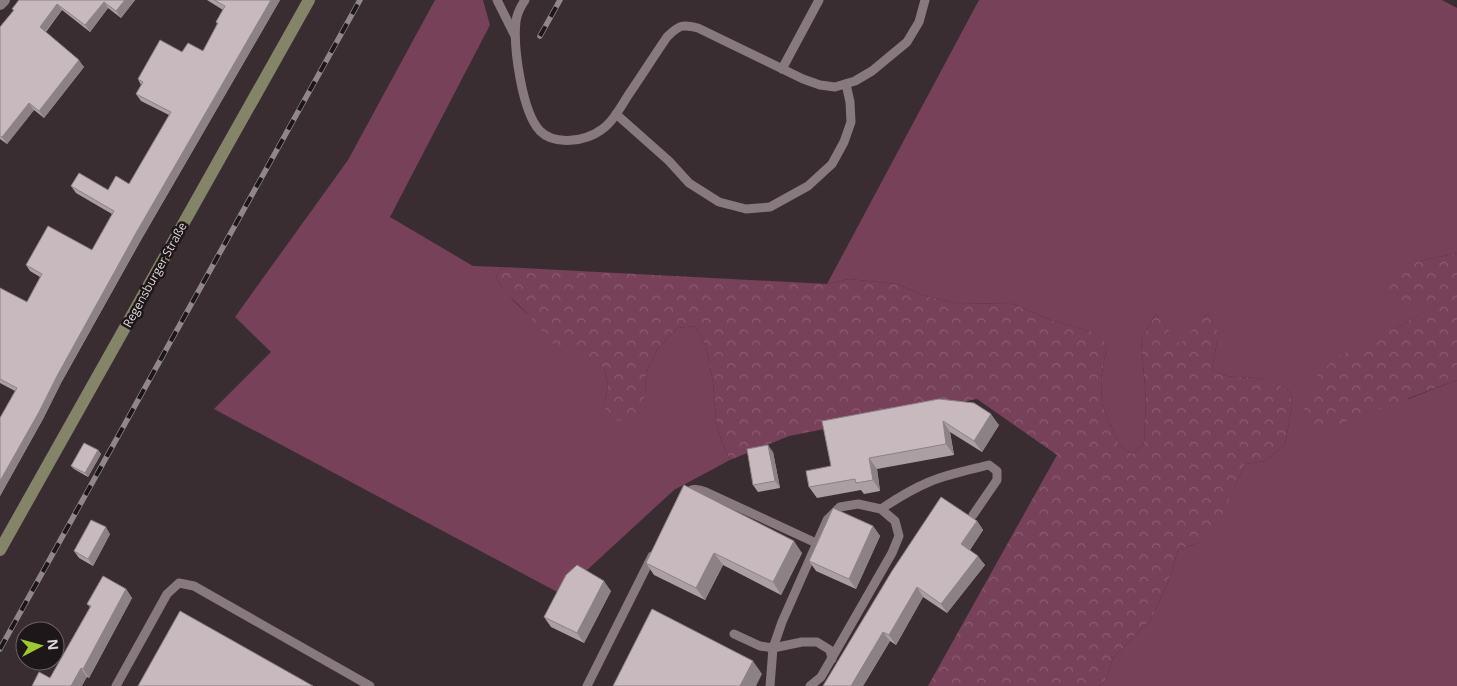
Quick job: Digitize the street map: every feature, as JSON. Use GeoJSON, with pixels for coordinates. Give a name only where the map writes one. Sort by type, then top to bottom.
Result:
{"type":"FeatureCollection","features":[{"type":"Feature","properties":{"kind":"main road","name":"Regensburger Straße"},"geometry":{"type":"LineString","coordinates":[[0,550],[309,0]]}},
{"type":"Feature","properties":{"kind":"street"},"geometry":{"type":"LineString","coordinates":[[0,4],[4,0]]}},
{"type":"Feature","properties":{"kind":"lane"},"geometry":{"type":"LineString","coordinates":[[497,0],[515,36]]}},
{"type":"Feature","properties":{"kind":"lane"},"geometry":{"type":"LineString","coordinates":[[525,0],[516,19],[515,36],[521,82],[530,114],[540,132],[554,139],[570,141],[588,137],[602,130],[616,114],[667,37],[676,28],[685,25],[698,28],[782,69],[820,85],[835,87],[855,81],[872,71],[907,42],[919,22],[925,0]]}},
{"type":"Feature","properties":{"kind":"lane"},"geometry":{"type":"LineString","coordinates":[[782,69],[819,0]]}},
{"type":"Feature","properties":{"kind":"lane"},"geometry":{"type":"LineString","coordinates":[[616,114],[669,161],[689,183],[719,202],[746,209],[770,207],[808,186],[832,164],[844,142],[851,122],[850,102],[846,84]]}},
{"type":"Feature","properties":{"kind":"lane"},"geometry":{"type":"LineString","coordinates":[[881,509],[929,482],[962,471],[989,465],[997,471],[997,480],[973,515]]}},
{"type":"Feature","properties":{"kind":"lane"},"geometry":{"type":"LineString","coordinates":[[680,501],[689,491],[697,488],[816,543]]}},
{"type":"Feature","properties":{"kind":"lane"},"geometry":{"type":"LineString","coordinates":[[770,686],[773,648],[782,622],[827,520],[840,507],[858,504],[881,509],[895,521],[899,536],[892,553],[832,659],[821,677],[810,686]]}},
{"type":"Feature","properties":{"kind":"lane"},"geometry":{"type":"LineString","coordinates":[[587,686],[658,546]]}},
{"type":"Feature","properties":{"kind":"lane"},"geometry":{"type":"LineString","coordinates":[[116,686],[167,594],[179,583],[194,586],[370,686]]}},
{"type":"Feature","properties":{"kind":"lane"},"geometry":{"type":"LineString","coordinates":[[734,634],[760,646],[773,648],[802,642],[817,642],[830,650],[832,659]]}},
{"type":"Feature","properties":{"kind":"green space"},"geometry":{"type":"Polygon","coordinates":[[[435,0],[483,0],[490,25],[390,217],[473,266],[501,267],[496,278],[517,304],[532,318],[604,368],[608,386],[604,406],[645,395],[646,373],[657,350],[677,328],[695,326],[706,346],[713,383],[716,420],[721,439],[730,460],[674,490],[561,594],[214,409],[271,352],[235,317],[348,160],[435,0]]]}},
{"type":"Feature","properties":{"kind":"green space"},"geometry":{"type":"Polygon","coordinates":[[[979,0],[1442,0],[1457,8],[1457,253],[1415,262],[1441,303],[1394,329],[1408,399],[1457,380],[1457,686],[1099,686],[1106,679],[1113,658],[1151,619],[1169,580],[1178,550],[1200,542],[1236,484],[1245,464],[1265,461],[1285,445],[1292,406],[1291,393],[1278,385],[1264,380],[1227,376],[1212,370],[1217,341],[1217,326],[1208,313],[1180,345],[1156,314],[1141,339],[1146,399],[1144,444],[1132,454],[1119,445],[1102,404],[1101,379],[1106,350],[1102,335],[1051,320],[1011,303],[959,304],[922,295],[897,284],[849,279],[827,284],[979,0]]]}},
{"type":"Feature","properties":{"kind":"green space"},"geometry":{"type":"Polygon","coordinates":[[[1457,253],[1457,380],[1332,427],[1310,427],[1304,408],[1317,376],[1337,357],[1394,329],[1440,303],[1395,304],[1389,296],[1387,279],[1415,262],[1457,253]]]}},
{"type":"Feature","properties":{"kind":"green space"},"geometry":{"type":"Polygon","coordinates":[[[501,267],[827,284],[849,279],[897,284],[922,295],[959,304],[1011,303],[1051,320],[1103,335],[1106,350],[1101,379],[1102,404],[1119,445],[1132,454],[1144,444],[1146,399],[1141,339],[1156,314],[1180,344],[1208,313],[1217,325],[1217,341],[1212,370],[1228,376],[1269,381],[1291,393],[1292,406],[1285,445],[1265,461],[1245,464],[1221,518],[1200,542],[1178,550],[1169,580],[1151,619],[1113,658],[1106,679],[1099,686],[928,686],[1057,455],[977,399],[789,436],[730,460],[721,439],[716,420],[713,383],[706,346],[695,326],[677,328],[657,350],[646,373],[645,395],[637,416],[626,421],[610,420],[604,406],[608,386],[604,368],[552,343],[527,313],[506,293],[496,278],[501,267]]]}},
{"type":"Feature","properties":{"kind":"building"},"geometry":{"type":"Polygon","coordinates":[[[19,0],[125,0],[116,11],[104,2],[85,25],[57,4],[40,27],[79,60],[39,111],[29,103],[2,137],[0,136],[0,27],[14,10],[12,9],[19,0]]]}},
{"type":"Feature","properties":{"kind":"building"},"geometry":{"type":"Polygon","coordinates":[[[214,0],[271,0],[136,233],[0,481],[0,418],[17,388],[0,379],[0,288],[27,302],[42,274],[26,265],[48,226],[92,250],[114,211],[71,186],[79,173],[108,190],[116,176],[129,184],[171,112],[136,94],[143,82],[138,79],[160,40],[182,52],[188,43],[203,51],[225,6],[214,0]]]}},
{"type":"Feature","properties":{"kind":"building"},"geometry":{"type":"Polygon","coordinates":[[[939,399],[974,403],[991,414],[974,441],[943,421],[946,444],[869,458],[873,480],[856,483],[855,479],[809,487],[806,471],[831,466],[822,421],[939,399]]]}},
{"type":"Feature","properties":{"kind":"building"},"geometry":{"type":"Polygon","coordinates":[[[84,443],[98,450],[85,473],[71,466],[84,443]]]}},
{"type":"Feature","properties":{"kind":"building"},"geometry":{"type":"Polygon","coordinates":[[[768,445],[775,481],[753,485],[747,449],[768,445]]]}},
{"type":"Feature","properties":{"kind":"building"},"geometry":{"type":"Polygon","coordinates":[[[684,485],[794,541],[773,582],[714,553],[696,588],[646,563],[684,485]]]}},
{"type":"Feature","properties":{"kind":"building"},"geometry":{"type":"Polygon","coordinates":[[[941,497],[977,521],[961,544],[978,556],[941,604],[917,587],[889,635],[883,632],[851,686],[823,686],[892,571],[941,497]]]}},
{"type":"Feature","properties":{"kind":"building"},"geometry":{"type":"Polygon","coordinates":[[[833,508],[873,526],[849,579],[809,561],[833,508]]]}},
{"type":"Feature","properties":{"kind":"building"},"geometry":{"type":"Polygon","coordinates":[[[91,520],[106,527],[88,559],[74,551],[91,520]]]}},
{"type":"Feature","properties":{"kind":"building"},"geometry":{"type":"Polygon","coordinates":[[[577,565],[604,581],[577,633],[544,617],[566,575],[577,565]]]}},
{"type":"Feature","properties":{"kind":"building"},"geometry":{"type":"Polygon","coordinates":[[[103,576],[126,589],[83,669],[81,668],[71,686],[32,686],[39,672],[50,678],[54,671],[65,671],[65,652],[91,606],[87,604],[103,576]]]}},
{"type":"Feature","properties":{"kind":"building"},"geometry":{"type":"Polygon","coordinates":[[[652,609],[753,661],[740,686],[613,686],[652,609]]]}},
{"type":"Feature","properties":{"kind":"building"},"geometry":{"type":"Polygon","coordinates":[[[180,611],[313,686],[138,686],[180,611]]]}},
{"type":"Feature","properties":{"kind":"railway"},"geometry":{"type":"LineString","coordinates":[[0,649],[360,0]]}},
{"type":"Feature","properties":{"kind":"railway"},"geometry":{"type":"LineString","coordinates":[[540,36],[560,0]]}}]}
